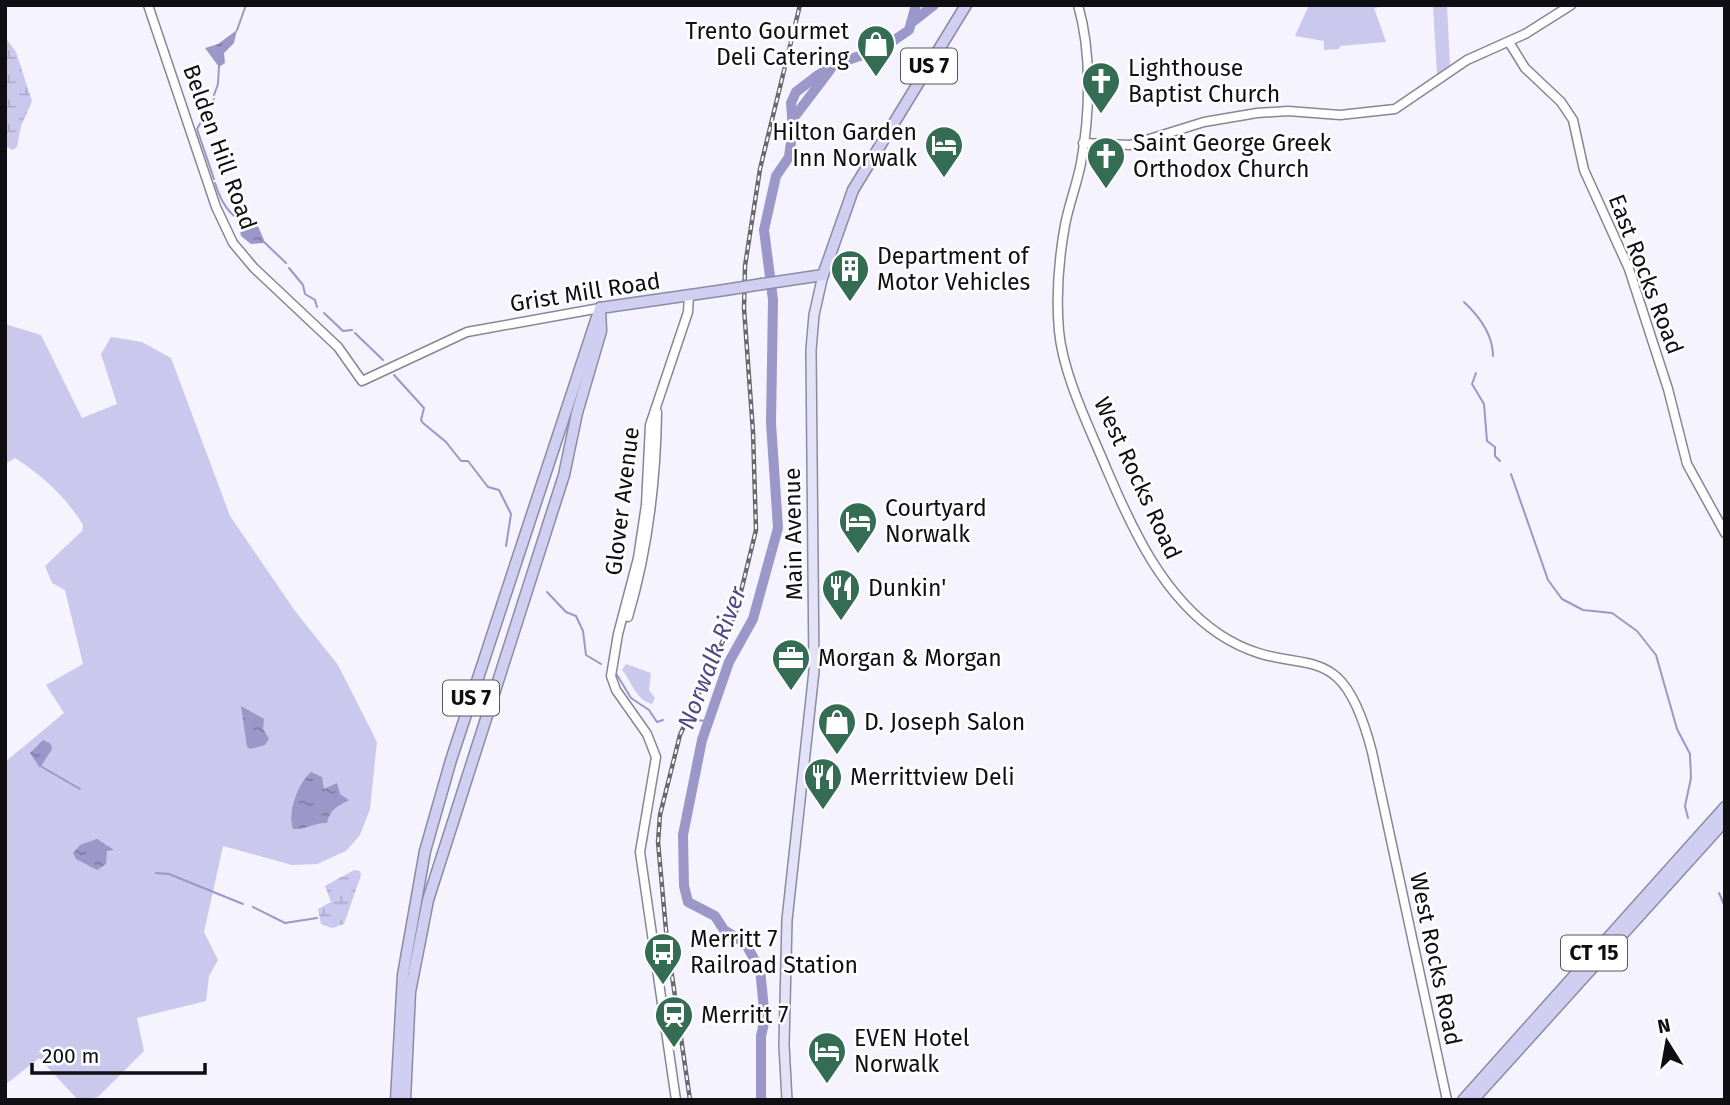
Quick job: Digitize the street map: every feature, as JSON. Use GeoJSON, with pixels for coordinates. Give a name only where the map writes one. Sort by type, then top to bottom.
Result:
{"type":"FeatureCollection","features":[{"type":"Feature","properties":{"kind":"highway","name":"Main Avenue"},"geometry":{"type":"LineString","coordinates":[[823,275],[853,190],[966,5]]}},
{"type":"Feature","properties":{"kind":"highway","name":"Grist Mill Road"},"geometry":{"type":"LineString","coordinates":[[600,308],[823,275]]}},
{"type":"Feature","properties":{"kind":"highway","name":"US 7"},"geometry":{"type":"LineString","coordinates":[[396,1100],[402,985],[425,851],[454,750],[600,308]]}},
{"type":"Feature","properties":{"kind":"highway","name":"US 7"},"geometry":{"type":"LineString","coordinates":[[405,1100],[410,992],[428,900],[564,475],[580,402],[601,331],[600,308]]}},
{"type":"Feature","properties":{"kind":"highway","name":"CT 15"},"geometry":{"type":"LineString","coordinates":[[1463,1100],[1725,807]]}},
{"type":"Feature","properties":{"kind":"highway","name":"CT 15"},"geometry":{"type":"LineString","coordinates":[[1473,1100],[1725,821]]}},
{"type":"Feature","properties":{"kind":"main road","name":"Belden Hill Road"},"geometry":{"type":"LineString","coordinates":[[148,5],[212,194],[233,243],[254,268],[339,348],[362,381]]}},
{"type":"Feature","properties":{"kind":"main road","name":"West Rocks Road"},"geometry":{"type":"LineString","coordinates":[[1078,5],[1087,68],[1083,143],[1062,249],[1058,322],[1066,364],[1113,484],[1135,530],[1171,591],[1195,615],[1235,644],[1251,650],[1306,660],[1328,669],[1342,682],[1358,704],[1372,752],[1447,1098]]}},
{"type":"Feature","properties":{"kind":"main road"},"geometry":{"type":"LineString","coordinates":[[1083,143],[1130,145],[1195,125],[1257,113],[1340,115],[1387,111],[1412,100],[1467,60],[1509,42],[1571,5]]}},
{"type":"Feature","properties":{"kind":"main road","name":"East Rocks Road"},"geometry":{"type":"LineString","coordinates":[[1509,42],[1525,68],[1561,102],[1573,120],[1584,170],[1632,280],[1668,389],[1687,464],[1725,533]]}},
{"type":"Feature","properties":{"kind":"main road","name":"Main Avenue"},"geometry":{"type":"LineString","coordinates":[[787,1100],[784,1045],[787,920],[814,671],[811,350],[823,275]]}},
{"type":"Feature","properties":{"kind":"main road","name":"Glover Avenue"},"geometry":{"type":"LineString","coordinates":[[676,1100],[640,852],[656,757],[647,734],[613,683],[617,646],[638,558],[647,500],[650,425],[688,312],[689,295]]}},
{"type":"Feature","properties":{"kind":"main road","name":"Grist Mill Road"},"geometry":{"type":"LineString","coordinates":[[362,381],[467,332],[600,308]]}},
{"type":"Feature","properties":{"kind":"green space"},"geometry":{"type":"Polygon","coordinates":[[[1309,5],[1391,5],[1374,8],[1386,42],[1324,50],[1324,41],[1295,36],[1309,5]]]}},
{"type":"Feature","properties":{"kind":"green space"},"geometry":{"type":"Polygon","coordinates":[[[1433,5],[1447,5],[1450,67],[1437,75],[1433,5]]]}},
{"type":"Feature","properties":{"kind":"green space"},"geometry":{"type":"Polygon","coordinates":[[[5,37],[16,52],[32,101],[21,126],[17,147],[13,150],[5,146],[5,37]]]}},
{"type":"Feature","properties":{"kind":"green space"},"geometry":{"type":"Polygon","coordinates":[[[5,324],[41,335],[82,418],[117,404],[101,354],[111,337],[142,342],[171,358],[230,516],[295,611],[338,665],[377,742],[370,809],[360,835],[346,851],[317,864],[292,865],[223,846],[204,932],[218,960],[209,976],[206,1001],[137,1018],[144,1051],[98,1097],[78,1100],[39,1058],[5,1085],[5,762],[64,713],[46,685],[83,664],[65,590],[52,583],[45,566],[82,531],[83,525],[61,496],[35,472],[15,458],[5,464],[5,324]]]}},
{"type":"Feature","properties":{"kind":"green space"},"geometry":{"type":"Polygon","coordinates":[[[626,664],[651,673],[649,690],[655,698],[652,704],[642,699],[622,670],[626,664]]]}},
{"type":"Feature","properties":{"kind":"green space"},"geometry":{"type":"Polygon","coordinates":[[[354,870],[360,871],[361,875],[344,924],[332,928],[321,924],[318,909],[331,902],[325,886],[354,870]]]}},
{"type":"Feature","properties":{"kind":"water"},"geometry":{"type":"Polygon","coordinates":[[[237,30],[234,43],[224,53],[225,63],[219,67],[205,48],[218,44],[237,30]]]}},
{"type":"Feature","properties":{"kind":"water"},"geometry":{"type":"Polygon","coordinates":[[[247,222],[257,224],[263,243],[251,244],[241,236],[240,230],[247,222]]]}},
{"type":"Feature","properties":{"kind":"water"},"geometry":{"type":"Polygon","coordinates":[[[241,706],[264,719],[263,729],[269,739],[265,745],[250,749],[247,747],[241,706]]]}},
{"type":"Feature","properties":{"kind":"water"},"geometry":{"type":"Polygon","coordinates":[[[43,740],[51,744],[52,749],[40,768],[30,753],[43,740]]]}},
{"type":"Feature","properties":{"kind":"water"},"geometry":{"type":"Polygon","coordinates":[[[311,772],[322,777],[324,789],[337,783],[340,794],[349,800],[332,811],[327,823],[293,829],[291,815],[295,799],[302,783],[311,772]]]}},
{"type":"Feature","properties":{"kind":"water"},"geometry":{"type":"Polygon","coordinates":[[[97,839],[114,850],[107,851],[106,864],[97,870],[76,859],[73,853],[80,845],[97,839]]]}},
{"type":"Feature","properties":{"kind":"waterway"},"geometry":{"type":"LineString","coordinates":[[237,30],[246,5]]}},
{"type":"Feature","properties":{"kind":"waterway","name":"Norwalk River"},"geometry":{"type":"LineString","coordinates":[[761,1100],[761,1036],[765,1019],[760,969],[745,943],[724,930],[715,916],[688,902],[684,886],[683,835],[702,740],[729,662],[753,619],[778,528],[771,423],[773,300],[764,230],[776,176],[789,157],[793,127],[791,103],[796,92],[839,63],[883,48],[909,30],[916,5]]}},
{"type":"Feature","properties":{"kind":"waterway","name":"Norwalk River"},"geometry":{"type":"LineString","coordinates":[[911,23],[934,5]]}},
{"type":"Feature","properties":{"kind":"waterway"},"geometry":{"type":"LineString","coordinates":[[214,95],[219,66]]}},
{"type":"Feature","properties":{"kind":"waterway","name":"Norwalk River"},"geometry":{"type":"LineString","coordinates":[[792,120],[830,70]]}},
{"type":"Feature","properties":{"kind":"waterway"},"geometry":{"type":"LineString","coordinates":[[214,99],[197,129],[214,179]]}},
{"type":"Feature","properties":{"kind":"waterway"},"geometry":{"type":"LineString","coordinates":[[215,183],[227,208],[247,224]]}},
{"type":"Feature","properties":{"kind":"waterway"},"geometry":{"type":"LineString","coordinates":[[262,240],[286,263]]}},
{"type":"Feature","properties":{"kind":"waterway"},"geometry":{"type":"LineString","coordinates":[[289,268],[303,285],[305,294],[315,300],[317,307]]}},
{"type":"Feature","properties":{"kind":"waterway"},"geometry":{"type":"LineString","coordinates":[[1464,302],[1484,326],[1491,340],[1493,356]]}},
{"type":"Feature","properties":{"kind":"waterway"},"geometry":{"type":"LineString","coordinates":[[324,313],[343,331],[352,330]]}},
{"type":"Feature","properties":{"kind":"waterway"},"geometry":{"type":"LineString","coordinates":[[355,333],[383,360]]}},
{"type":"Feature","properties":{"kind":"waterway"},"geometry":{"type":"LineString","coordinates":[[1476,373],[1472,384],[1484,404],[1487,441],[1495,447],[1495,456],[1500,461]]}},
{"type":"Feature","properties":{"kind":"waterway"},"geometry":{"type":"LineString","coordinates":[[394,375],[424,408],[421,420],[423,423],[446,442],[461,461],[468,461],[488,487],[499,490],[511,514],[506,546]]}},
{"type":"Feature","properties":{"kind":"waterway"},"geometry":{"type":"LineString","coordinates":[[1511,474],[1548,580],[1562,599],[1583,610],[1612,613],[1637,631],[1656,655],[1677,729],[1690,754],[1691,778],[1685,806],[1688,818]]}},
{"type":"Feature","properties":{"kind":"waterway"},"geometry":{"type":"LineString","coordinates":[[547,592],[566,612],[576,616],[583,631],[586,655],[601,664]]}},
{"type":"Feature","properties":{"kind":"waterway"},"geometry":{"type":"LineString","coordinates":[[617,675],[631,698],[649,710],[657,722],[663,720]]}},
{"type":"Feature","properties":{"kind":"waterway"},"geometry":{"type":"LineString","coordinates":[[691,720],[710,721]]}},
{"type":"Feature","properties":{"kind":"waterway"},"geometry":{"type":"LineString","coordinates":[[42,767],[80,789]]}},
{"type":"Feature","properties":{"kind":"waterway"},"geometry":{"type":"LineString","coordinates":[[156,873],[169,874],[243,904]]}},
{"type":"Feature","properties":{"kind":"waterway"},"geometry":{"type":"LineString","coordinates":[[1719,893],[1725,907]]}},
{"type":"Feature","properties":{"kind":"waterway"},"geometry":{"type":"LineString","coordinates":[[253,907],[285,923],[317,918]]}},
{"type":"Feature","properties":{"kind":"railway"},"geometry":{"type":"LineString","coordinates":[[690,1100],[667,941],[658,842],[660,815],[680,735],[736,612],[756,530],[753,432],[744,308],[745,266],[760,169],[800,5]]}},
{"type":"Feature","properties":{"kind":"place","name":"Trento Gourmet Deli Catering"},"geometry":{"type":"Point","coordinates":[876,78]}},
{"type":"Feature","properties":{"kind":"place","name":"Lighthouse Baptist Church"},"geometry":{"type":"Point","coordinates":[1101,115]}},
{"type":"Feature","properties":{"kind":"place","name":"Hilton Garden Inn Norwalk"},"geometry":{"type":"Point","coordinates":[944,179]}},
{"type":"Feature","properties":{"kind":"place","name":"Saint George Greek Orthodox Church"},"geometry":{"type":"Point","coordinates":[1106,190]}},
{"type":"Feature","properties":{"kind":"place","name":"Department of Motor Vehicles"},"geometry":{"type":"Point","coordinates":[850,303]}},
{"type":"Feature","properties":{"kind":"place","name":"Courtyard Norwalk"},"geometry":{"type":"Point","coordinates":[858,555]}},
{"type":"Feature","properties":{"kind":"place","name":"Dunkin'"},"geometry":{"type":"Point","coordinates":[841,622]}},
{"type":"Feature","properties":{"kind":"place","name":"Morgan & Morgan"},"geometry":{"type":"Point","coordinates":[791,692]}},
{"type":"Feature","properties":{"kind":"place","name":"D. Joseph Salon"},"geometry":{"type":"Point","coordinates":[837,756]}},
{"type":"Feature","properties":{"kind":"place","name":"Merrittview Deli"},"geometry":{"type":"Point","coordinates":[823,811]}},
{"type":"Feature","properties":{"kind":"place","name":"Merritt 7 Railroad Station"},"geometry":{"type":"Point","coordinates":[663,986]}},
{"type":"Feature","properties":{"kind":"place","name":"Merritt 7"},"geometry":{"type":"Point","coordinates":[674,1049]}},
{"type":"Feature","properties":{"kind":"place","name":"EVEN Hotel Norwalk"},"geometry":{"type":"Point","coordinates":[827,1085]}}]}
